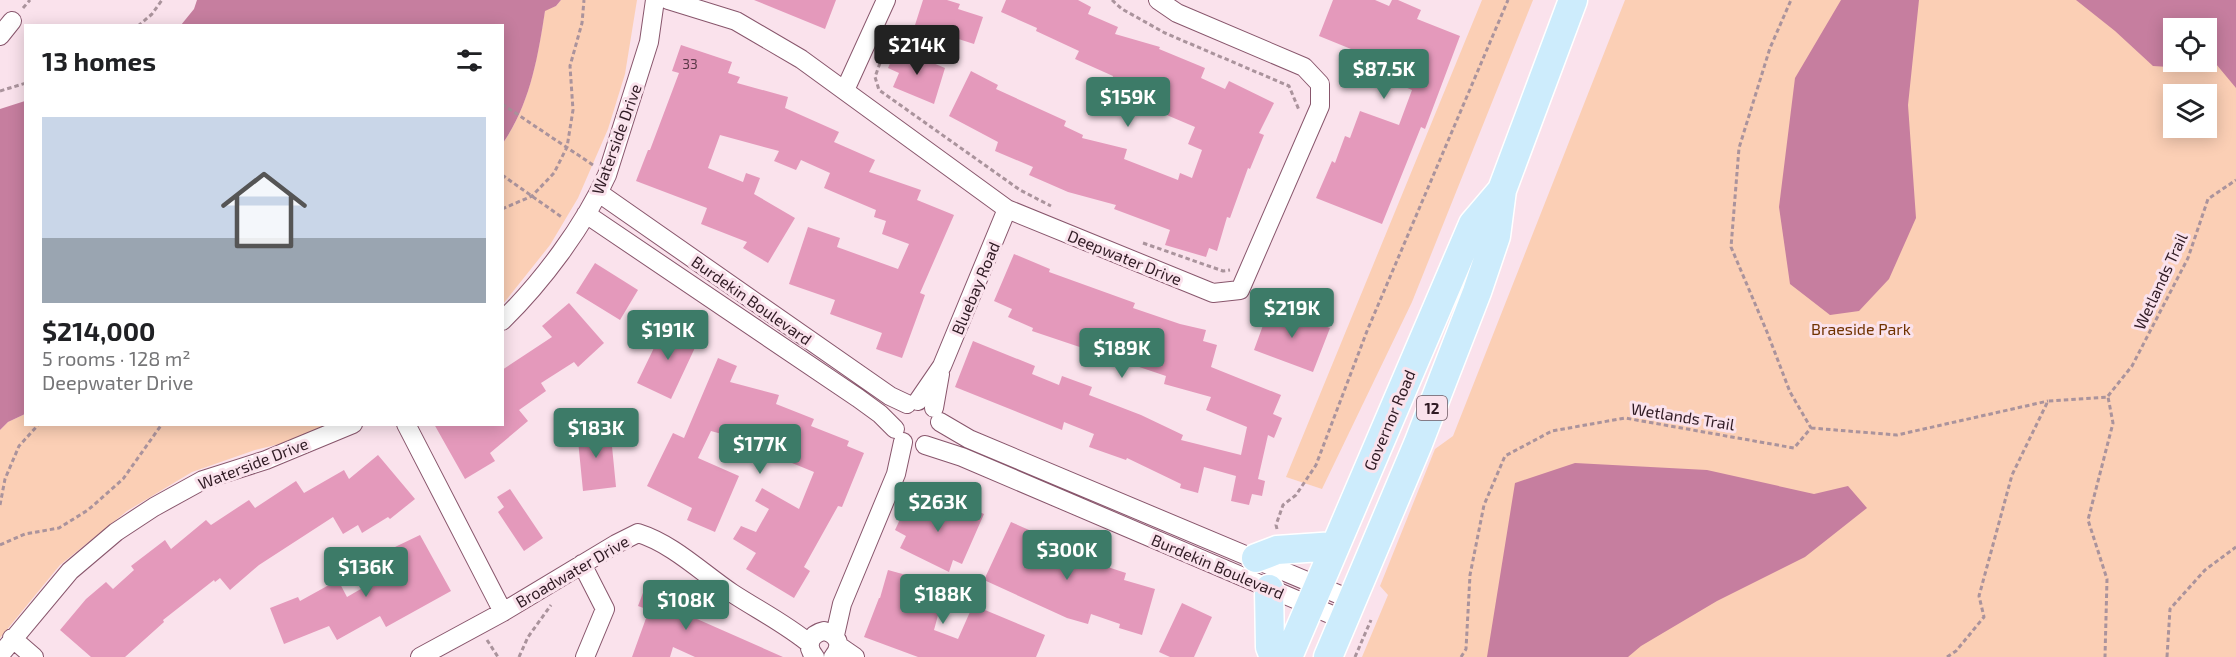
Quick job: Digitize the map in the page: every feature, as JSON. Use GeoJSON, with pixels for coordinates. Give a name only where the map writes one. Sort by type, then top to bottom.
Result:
{"type":"FeatureCollection","features":[{"type":"Feature","properties":{"kind":"main road","name":"Governor Road"},"geometry":{"type":"LineString","coordinates":[[1328,657],[1356,612],[1477,292],[1496,236],[1502,190],[1573,0]]}},
{"type":"Feature","properties":{"kind":"main road","name":"Governor Road"},"geometry":{"type":"LineString","coordinates":[[1288,657],[1473,224],[1502,190]]}},
{"type":"Feature","properties":{"kind":"main road"},"geometry":{"type":"LineString","coordinates":[[1256,558],[1277,550],[1335,546]]}},
{"type":"Feature","properties":{"kind":"main road"},"geometry":{"type":"LineString","coordinates":[[1269,589],[1270,647],[1274,657]]}},
{"type":"Feature","properties":{"kind":"street","name":"Waterside Drive"},"geometry":{"type":"LineString","coordinates":[[504,319],[540,282],[599,193],[607,175],[649,42],[656,0]]}},
{"type":"Feature","properties":{"kind":"street","name":"Deepwater Drive"},"geometry":{"type":"LineString","coordinates":[[668,0],[736,21],[801,59],[1008,209],[1213,293],[1240,290],[1320,106],[1320,84],[1304,67],[1177,13],[1158,0]]}},
{"type":"Feature","properties":{"kind":"street"},"geometry":{"type":"LineString","coordinates":[[845,90],[886,0]]}},
{"type":"Feature","properties":{"kind":"street"},"geometry":{"type":"LineString","coordinates":[[0,36],[12,21]]}},
{"type":"Feature","properties":{"kind":"street","name":"Burdekin Boulevard"},"geometry":{"type":"LineString","coordinates":[[599,193],[890,396],[925,408],[969,439],[1256,558],[1314,596]]}},
{"type":"Feature","properties":{"kind":"street","name":"Bluebay Road"},"geometry":{"type":"LineString","coordinates":[[925,408],[1008,209]]}},
{"type":"Feature","properties":{"kind":"street","name":"Burdekin Boulevard"},"geometry":{"type":"LineString","coordinates":[[582,221],[858,398],[910,441],[962,457],[1269,589],[1314,596],[1356,612]]}},
{"type":"Feature","properties":{"kind":"street"},"geometry":{"type":"LineString","coordinates":[[827,646],[842,604],[910,441],[897,414],[925,408],[937,436],[910,441]]}},
{"type":"Feature","properties":{"kind":"street","name":"Waterside Drive"},"geometry":{"type":"LineString","coordinates":[[0,655],[70,570],[116,532],[154,507],[203,480],[266,460],[348,426]]}},
{"type":"Feature","properties":{"kind":"street","name":"Broadwater Drive"},"geometry":{"type":"LineString","coordinates":[[407,426],[503,612]]}},
{"type":"Feature","properties":{"kind":"street","name":"Broadwater Drive"},"geometry":{"type":"LineString","coordinates":[[420,657],[503,612],[638,533],[658,539],[733,594],[793,630],[855,657]]}},
{"type":"Feature","properties":{"kind":"street"},"geometry":{"type":"LineString","coordinates":[[582,564],[605,609],[585,657]]}},
{"type":"Feature","properties":{"kind":"street"},"geometry":{"type":"LineString","coordinates":[[12,638],[34,657]]}},
{"type":"Feature","properties":{"kind":"path"},"geometry":{"type":"LineString","coordinates":[[140,24],[152,14],[162,0]]}},
{"type":"Feature","properties":{"kind":"path"},"geometry":{"type":"LineString","coordinates":[[504,207],[532,196],[554,174],[567,147],[573,110],[570,66],[582,22],[584,0]]}},
{"type":"Feature","properties":{"kind":"path"},"geometry":{"type":"LineString","coordinates":[[1112,0],[1122,9],[1165,33],[1289,86],[1299,110]]}},
{"type":"Feature","properties":{"kind":"path"},"geometry":{"type":"LineString","coordinates":[[1279,535],[1276,525],[1283,505],[1296,495],[1316,465],[1367,331],[1508,0]]}},
{"type":"Feature","properties":{"kind":"path"},"geometry":{"type":"LineString","coordinates":[[1791,0],[1770,48],[1739,148],[1731,247],[1790,392],[1811,428],[1897,435],[2048,401],[2108,397],[2114,423],[2088,520],[2107,579],[2103,654],[2105,657]]}},
{"type":"Feature","properties":{"kind":"path"},"geometry":{"type":"LineString","coordinates":[[888,42],[875,76],[879,90],[1020,190],[1057,209]]}},
{"type":"Feature","properties":{"kind":"path"},"geometry":{"type":"LineString","coordinates":[[0,91],[24,84]]}},
{"type":"Feature","properties":{"kind":"path"},"geometry":{"type":"LineString","coordinates":[[504,105],[607,175]]}},
{"type":"Feature","properties":{"kind":"path"},"geometry":{"type":"LineString","coordinates":[[504,176],[532,196],[582,221]]}},
{"type":"Feature","properties":{"kind":"path","name":"Wetlands Trail"},"geometry":{"type":"LineString","coordinates":[[2108,397],[2132,366],[2183,268],[2208,199],[2236,180]]}},
{"type":"Feature","properties":{"kind":"path"},"geometry":{"type":"LineString","coordinates":[[1141,243],[1223,272],[1232,269]]}},
{"type":"Feature","properties":{"kind":"path"},"geometry":{"type":"LineString","coordinates":[[1947,657],[1956,651],[1984,617],[1978,596],[2012,475],[2048,401]]}},
{"type":"Feature","properties":{"kind":"path","name":"Wetlands Trail"},"geometry":{"type":"LineString","coordinates":[[1461,657],[1466,649],[1470,575],[1484,506],[1505,456],[1552,431],[1625,418],[1794,448],[1811,428]]}},
{"type":"Feature","properties":{"kind":"path"},"geometry":{"type":"LineString","coordinates":[[0,505],[5,479],[19,446],[37,426]]}},
{"type":"Feature","properties":{"kind":"path"},"geometry":{"type":"LineString","coordinates":[[0,545],[25,534],[58,528],[88,510],[123,479],[161,426]]}},
{"type":"Feature","properties":{"kind":"path"},"geometry":{"type":"LineString","coordinates":[[2167,657],[2170,609],[2205,570],[2236,547]]}},
{"type":"Feature","properties":{"kind":"path"},"geometry":{"type":"LineString","coordinates":[[519,657],[528,637],[552,603]]}},
{"type":"Feature","properties":{"kind":"path"},"geometry":{"type":"LineString","coordinates":[[1355,657],[1356,612]]}},
{"type":"Feature","properties":{"kind":"green space"},"geometry":{"type":"Polygon","coordinates":[[[561,0],[637,0],[625,74],[608,129],[578,198],[550,245],[504,303],[504,141],[520,112],[532,79],[545,10],[556,6],[561,0]]]}},
{"type":"Feature","properties":{"kind":"green space"},"geometry":{"type":"Polygon","coordinates":[[[1482,0],[1533,0],[1412,302],[1322,489],[1286,477],[1482,0]]]}},
{"type":"Feature","properties":{"kind":"green space","name":"Braeside Park"},"geometry":{"type":"Polygon","coordinates":[[[1625,0],[2236,0],[2236,657],[1362,657],[1388,595],[1380,586],[1435,449],[1453,436],[1625,0]]]}},
{"type":"Feature","properties":{"kind":"green space"},"geometry":{"type":"Polygon","coordinates":[[[24,414],[24,426],[331,426],[312,436],[255,450],[192,472],[127,511],[60,565],[0,638],[0,430],[8,422],[24,414]]]}},
{"type":"Feature","properties":{"kind":"shaded area"},"geometry":{"type":"Polygon","coordinates":[[[197,0],[561,0],[556,6],[545,11],[532,80],[520,112],[504,141],[504,24],[182,24],[194,9],[197,0]]]}},
{"type":"Feature","properties":{"kind":"shaded area"},"geometry":{"type":"Polygon","coordinates":[[[1841,0],[1919,0],[1908,105],[1916,218],[1889,279],[1859,311],[1830,315],[1790,284],[1779,207],[1795,78],[1841,0]]]}},
{"type":"Feature","properties":{"kind":"shaded area"},"geometry":{"type":"Polygon","coordinates":[[[2076,0],[2236,0],[2236,88],[2217,65],[2217,18],[2163,18],[2163,67],[2153,66],[2115,31],[2076,0]]]}},
{"type":"Feature","properties":{"kind":"shaded area"},"geometry":{"type":"Polygon","coordinates":[[[24,101],[24,414],[8,422],[0,430],[0,109],[24,101]]]}},
{"type":"Feature","properties":{"kind":"shaded area"},"geometry":{"type":"Polygon","coordinates":[[[1575,463],[1707,470],[1814,494],[1848,486],[1867,508],[1805,557],[1717,601],[1641,646],[1628,657],[1487,657],[1515,483],[1575,463]]]}},
{"type":"Feature","properties":{"kind":"building"},"geometry":{"type":"Polygon","coordinates":[[[754,0],[836,0],[825,29],[754,0]]]}},
{"type":"Feature","properties":{"kind":"building"},"geometry":{"type":"Polygon","coordinates":[[[923,0],[947,0],[960,4],[958,9],[983,17],[974,44],[915,25],[923,0]]]}},
{"type":"Feature","properties":{"kind":"building"},"geometry":{"type":"Polygon","coordinates":[[[1006,0],[1078,0],[1091,7],[1088,14],[1118,27],[1115,34],[1160,47],[1159,49],[1205,68],[1201,78],[1225,89],[1229,81],[1274,103],[1259,133],[1264,135],[1250,169],[1248,168],[1230,218],[1227,217],[1217,251],[1209,248],[1206,257],[1165,245],[1170,230],[1114,209],[1116,205],[1068,192],[1029,175],[1033,167],[995,151],[998,142],[949,116],[971,71],[998,85],[996,89],[1066,121],[1064,126],[1083,135],[1082,138],[1127,149],[1124,159],[1178,180],[1180,173],[1192,178],[1202,150],[1188,144],[1195,127],[1143,105],[1142,110],[1106,99],[1113,76],[1075,59],[1079,51],[1001,12],[1006,0]]]}},
{"type":"Feature","properties":{"kind":"building"},"geometry":{"type":"Polygon","coordinates":[[[1333,0],[1375,0],[1389,6],[1392,0],[1398,0],[1421,10],[1417,19],[1460,36],[1425,129],[1421,127],[1382,224],[1316,198],[1332,161],[1335,163],[1345,136],[1350,138],[1360,111],[1399,125],[1412,90],[1405,87],[1410,73],[1319,36],[1333,0]]]}},
{"type":"Feature","properties":{"kind":"building"},"geometry":{"type":"Polygon","coordinates":[[[681,45],[732,62],[728,73],[740,77],[737,83],[788,97],[785,108],[839,132],[834,142],[875,160],[869,172],[921,190],[917,200],[954,215],[920,293],[925,295],[902,358],[876,349],[882,333],[830,314],[835,300],[789,284],[808,227],[840,238],[837,247],[898,269],[909,244],[882,234],[886,221],[874,217],[876,210],[824,188],[830,173],[801,160],[796,170],[774,161],[779,151],[720,135],[708,168],[743,182],[746,173],[760,178],[754,194],[795,218],[768,263],[743,248],[747,242],[701,224],[707,208],[636,181],[679,73],[672,71],[681,45]]]}},
{"type":"Feature","properties":{"kind":"building"},"geometry":{"type":"Polygon","coordinates":[[[897,48],[945,68],[934,104],[893,87],[899,73],[888,68],[897,48]]]}},
{"type":"Feature","properties":{"kind":"building"},"geometry":{"type":"Polygon","coordinates":[[[1014,254],[1050,269],[1049,272],[1135,303],[1133,308],[1206,330],[1203,341],[1217,345],[1211,367],[1281,395],[1273,414],[1282,418],[1274,438],[1268,435],[1258,479],[1265,481],[1262,496],[1252,494],[1249,505],[1231,501],[1236,476],[1204,467],[1198,493],[1180,488],[1181,484],[1127,458],[1126,460],[1089,447],[1094,434],[1064,422],[1062,430],[955,387],[973,341],[1035,366],[1032,374],[1059,385],[1062,376],[1092,387],[1089,395],[1141,415],[1183,435],[1181,440],[1241,455],[1247,427],[1206,410],[1211,397],[1164,384],[1166,376],[1032,331],[1033,328],[1008,317],[1012,309],[994,301],[1014,254]]]}},
{"type":"Feature","properties":{"kind":"building"},"geometry":{"type":"Polygon","coordinates":[[[595,263],[638,290],[620,320],[576,293],[595,263]]]}},
{"type":"Feature","properties":{"kind":"building"},"geometry":{"type":"Polygon","coordinates":[[[569,303],[604,343],[578,367],[574,362],[541,383],[546,391],[519,410],[528,421],[490,453],[495,461],[465,479],[435,426],[504,426],[504,369],[552,337],[542,326],[569,303]]]}},
{"type":"Feature","properties":{"kind":"building"},"geometry":{"type":"Polygon","coordinates":[[[1270,306],[1330,328],[1313,372],[1254,350],[1270,306]]]}},
{"type":"Feature","properties":{"kind":"building"},"geometry":{"type":"Polygon","coordinates":[[[666,323],[699,339],[671,399],[637,383],[666,323]]]}},
{"type":"Feature","properties":{"kind":"building"},"geometry":{"type":"Polygon","coordinates":[[[718,358],[737,366],[730,382],[779,395],[776,404],[814,419],[811,426],[849,441],[847,446],[864,453],[842,507],[838,506],[804,567],[810,571],[794,598],[746,569],[756,553],[733,539],[741,526],[756,532],[769,509],[755,501],[762,488],[799,509],[814,472],[770,454],[772,448],[711,431],[698,458],[739,476],[715,532],[687,520],[692,508],[647,486],[673,433],[684,438],[718,358]]]}},
{"type":"Feature","properties":{"kind":"building"},"geometry":{"type":"Polygon","coordinates":[[[610,426],[616,487],[583,491],[577,430],[610,426]]]}},
{"type":"Feature","properties":{"kind":"building"},"geometry":{"type":"Polygon","coordinates":[[[378,455],[415,499],[390,519],[388,517],[362,533],[358,525],[343,534],[333,517],[259,565],[230,590],[220,578],[215,582],[214,580],[163,620],[164,622],[125,657],[91,657],[60,630],[86,599],[106,582],[113,589],[134,570],[131,566],[165,540],[171,549],[206,520],[211,525],[249,500],[255,508],[296,481],[304,493],[344,470],[349,479],[378,455]]]}},
{"type":"Feature","properties":{"kind":"building"},"geometry":{"type":"Polygon","coordinates":[[[510,489],[543,538],[524,551],[498,512],[504,507],[497,497],[510,489]]]}},
{"type":"Feature","properties":{"kind":"building"},"geometry":{"type":"Polygon","coordinates":[[[910,498],[950,517],[957,502],[984,514],[962,564],[953,560],[949,572],[900,548],[906,536],[895,530],[910,498]]]}},
{"type":"Feature","properties":{"kind":"building"},"geometry":{"type":"Polygon","coordinates":[[[1011,522],[1079,552],[1077,557],[1126,573],[1124,580],[1155,589],[1142,635],[1119,628],[1120,624],[1091,614],[1088,624],[1067,618],[984,580],[1011,522]]]}},
{"type":"Feature","properties":{"kind":"building"},"geometry":{"type":"Polygon","coordinates":[[[420,535],[451,591],[386,627],[380,616],[337,640],[329,626],[284,644],[270,608],[298,597],[300,601],[338,580],[347,597],[404,564],[395,547],[420,535]]]}},
{"type":"Feature","properties":{"kind":"building"},"geometry":{"type":"Polygon","coordinates":[[[888,570],[946,586],[934,630],[958,639],[973,605],[1045,635],[1036,657],[918,657],[864,637],[880,598],[888,570]]]}},
{"type":"Feature","properties":{"kind":"building"},"geometry":{"type":"Polygon","coordinates":[[[647,582],[702,606],[697,619],[783,657],[695,657],[673,647],[670,657],[632,657],[649,610],[638,606],[647,582]]]}},
{"type":"Feature","properties":{"kind":"building"},"geometry":{"type":"Polygon","coordinates":[[[1182,603],[1212,617],[1194,657],[1170,657],[1159,652],[1182,603]]]}}]}
